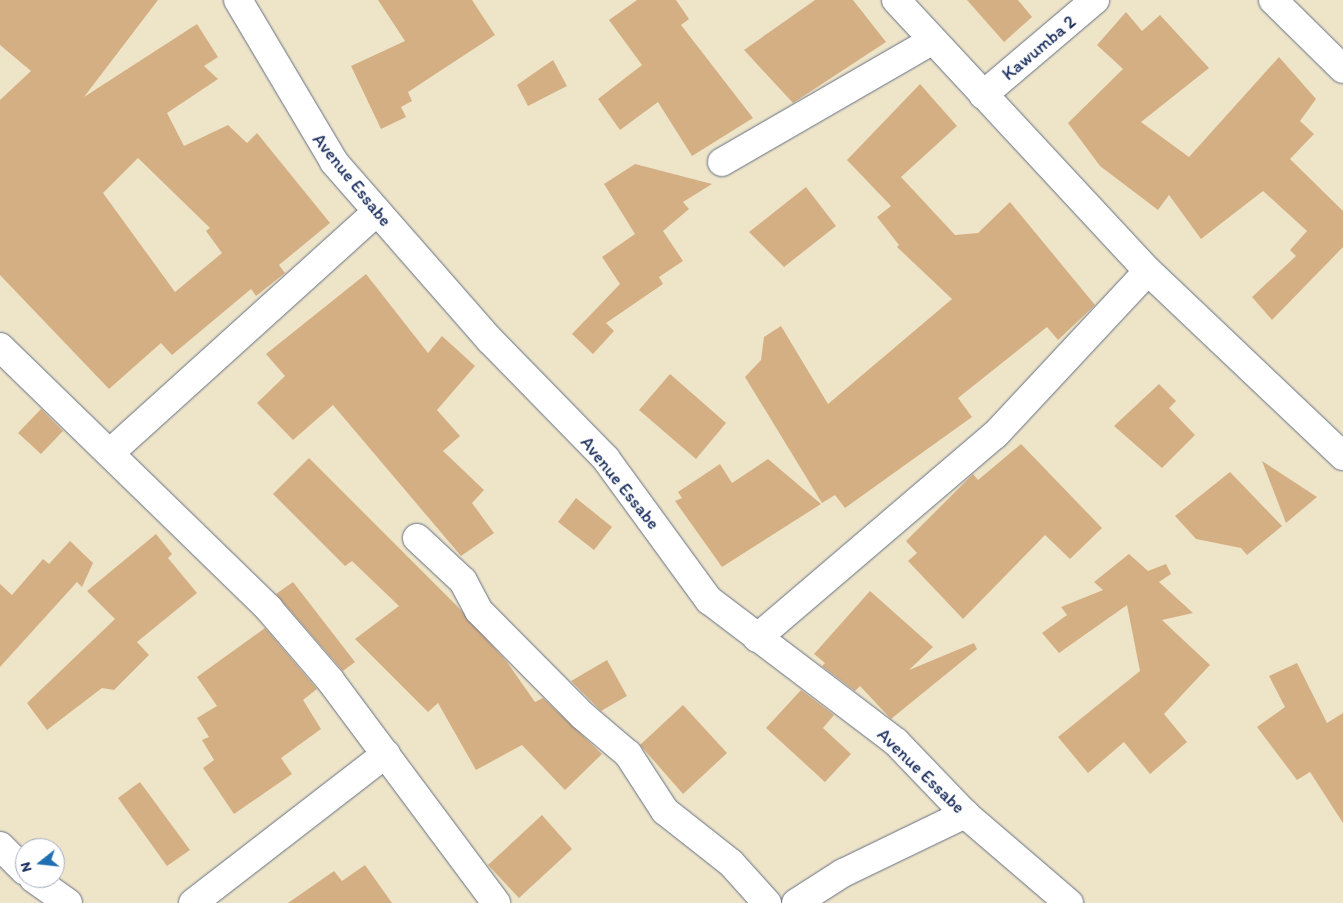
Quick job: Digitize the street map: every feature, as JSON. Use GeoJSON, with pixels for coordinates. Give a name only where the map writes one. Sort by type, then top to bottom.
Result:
{"type":"FeatureCollection","features":[{"type":"Feature","properties":{"kind":"street","name":"Avenue Essabe"},"geometry":{"type":"LineString","coordinates":[[238,0],[310,128],[377,212],[490,340],[606,460],[709,600],[896,742],[965,814],[1068,903]]}},
{"type":"Feature","properties":{"kind":"street"},"geometry":{"type":"LineString","coordinates":[[896,0],[932,41],[1148,271],[1343,456]]}},
{"type":"Feature","properties":{"kind":"street","name":"Kawumba 2"},"geometry":{"type":"LineString","coordinates":[[983,95],[1095,0]]}},
{"type":"Feature","properties":{"kind":"street"},"geometry":{"type":"LineString","coordinates":[[1273,0],[1343,69]]}},
{"type":"Feature","properties":{"kind":"street"},"geometry":{"type":"LineString","coordinates":[[722,162],[932,41]]}},
{"type":"Feature","properties":{"kind":"street"},"geometry":{"type":"LineString","coordinates":[[111,452],[377,212]]}},
{"type":"Feature","properties":{"kind":"street"},"geometry":{"type":"LineString","coordinates":[[757,638],[995,435],[1148,271]]}},
{"type":"Feature","properties":{"kind":"street"},"geometry":{"type":"LineString","coordinates":[[0,347],[111,452],[269,609],[386,754],[496,903]]}},
{"type":"Feature","properties":{"kind":"street"},"geometry":{"type":"LineString","coordinates":[[417,538],[463,581],[479,611],[583,716],[628,754],[665,810],[731,863],[768,903]]}},
{"type":"Feature","properties":{"kind":"street"},"geometry":{"type":"LineString","coordinates":[[193,903],[386,754]]}},
{"type":"Feature","properties":{"kind":"street"},"geometry":{"type":"LineString","coordinates":[[796,903],[843,873],[965,814]]}},
{"type":"Feature","properties":{"kind":"street"},"geometry":{"type":"LineString","coordinates":[[0,846],[15,861]]}},
{"type":"Feature","properties":{"kind":"street"},"geometry":{"type":"LineString","coordinates":[[47,888],[68,903]]}},
{"type":"Feature","properties":{"kind":"building"},"geometry":{"type":"Polygon","coordinates":[[[0,0],[158,0],[84,97],[197,24],[218,57],[204,66],[218,79],[167,113],[184,146],[228,125],[247,143],[257,133],[330,223],[279,265],[285,273],[256,296],[251,289],[172,355],[161,343],[109,389],[0,275],[0,100],[31,71],[0,45],[0,0]],[[138,158],[103,193],[175,292],[222,253],[206,231],[210,228],[138,158]]]}},
{"type":"Feature","properties":{"kind":"building"},"geometry":{"type":"Polygon","coordinates":[[[378,0],[472,0],[495,35],[408,92],[412,101],[401,107],[406,117],[381,129],[351,66],[405,41],[378,0]]]}},
{"type":"Feature","properties":{"kind":"building"},"geometry":{"type":"Polygon","coordinates":[[[637,0],[676,0],[689,19],[681,25],[753,118],[692,156],[658,102],[620,130],[598,99],[642,65],[609,20],[637,0]]]}},
{"type":"Feature","properties":{"kind":"building"},"geometry":{"type":"Polygon","coordinates":[[[815,0],[853,0],[886,42],[793,103],[744,50],[815,0]]]}},
{"type":"Feature","properties":{"kind":"building"},"geometry":{"type":"Polygon","coordinates":[[[967,0],[1018,0],[1032,17],[1004,42],[967,0]]]}},
{"type":"Feature","properties":{"kind":"building"},"geometry":{"type":"Polygon","coordinates":[[[1126,12],[1142,31],[1160,15],[1209,68],[1141,122],[1189,157],[1279,57],[1316,99],[1300,121],[1314,134],[1290,159],[1343,211],[1343,247],[1272,320],[1252,297],[1296,256],[1290,250],[1307,231],[1263,191],[1201,239],[1169,195],[1158,210],[1100,166],[1068,123],[1123,69],[1097,45],[1126,12]]]}},
{"type":"Feature","properties":{"kind":"building"},"geometry":{"type":"Polygon","coordinates":[[[553,60],[567,86],[528,106],[517,85],[553,60]]]}},
{"type":"Feature","properties":{"kind":"building"},"geometry":{"type":"Polygon","coordinates":[[[920,84],[957,126],[901,177],[955,235],[978,233],[1010,202],[1095,305],[1058,340],[1047,327],[958,398],[972,417],[845,508],[835,495],[822,503],[745,377],[761,360],[764,337],[781,326],[828,404],[952,299],[897,247],[899,245],[877,217],[891,206],[847,160],[920,84]]]}},
{"type":"Feature","properties":{"kind":"building"},"geometry":{"type":"Polygon","coordinates":[[[635,164],[712,184],[683,202],[689,209],[663,231],[683,261],[659,277],[663,284],[606,323],[614,331],[593,354],[572,334],[620,284],[602,257],[635,234],[604,184],[635,164]]]}},
{"type":"Feature","properties":{"kind":"building"},"geometry":{"type":"Polygon","coordinates":[[[806,187],[836,226],[784,267],[749,232],[806,187]]]}},
{"type":"Feature","properties":{"kind":"building"},"geometry":{"type":"Polygon","coordinates":[[[366,274],[428,353],[442,336],[475,366],[437,410],[460,436],[443,451],[484,490],[472,503],[494,533],[461,556],[333,405],[293,440],[257,403],[285,376],[266,354],[366,274]]]}},
{"type":"Feature","properties":{"kind":"building"},"geometry":{"type":"Polygon","coordinates":[[[670,374],[726,423],[696,459],[639,410],[670,374]]]}},
{"type":"Feature","properties":{"kind":"building"},"geometry":{"type":"Polygon","coordinates":[[[1159,384],[1176,401],[1169,408],[1195,435],[1162,468],[1114,426],[1159,384]]]}},
{"type":"Feature","properties":{"kind":"building"},"geometry":{"type":"Polygon","coordinates":[[[41,409],[63,431],[41,454],[18,433],[41,409]]]}},
{"type":"Feature","properties":{"kind":"building"},"geometry":{"type":"Polygon","coordinates":[[[1021,444],[1102,528],[1070,559],[1045,535],[963,619],[908,561],[917,553],[906,541],[973,474],[978,480],[1021,444]]]}},
{"type":"Feature","properties":{"kind":"building"},"geometry":{"type":"Polygon","coordinates":[[[309,458],[458,607],[507,662],[535,702],[543,698],[602,754],[565,790],[522,745],[476,770],[438,703],[428,712],[355,639],[399,606],[352,561],[345,566],[273,494],[309,458]]]}},
{"type":"Feature","properties":{"kind":"building"},"geometry":{"type":"Polygon","coordinates":[[[768,459],[821,504],[722,567],[675,501],[682,498],[678,492],[720,464],[732,483],[768,459]]]}},
{"type":"Feature","properties":{"kind":"building"},"geometry":{"type":"Polygon","coordinates":[[[1262,461],[1317,497],[1286,523],[1262,461]]]}},
{"type":"Feature","properties":{"kind":"building"},"geometry":{"type":"Polygon","coordinates":[[[1230,472],[1282,526],[1247,555],[1241,548],[1196,539],[1175,516],[1230,472]]]}},
{"type":"Feature","properties":{"kind":"building"},"geometry":{"type":"Polygon","coordinates":[[[576,498],[612,527],[594,550],[558,522],[576,498]]]}},
{"type":"Feature","properties":{"kind":"building"},"geometry":{"type":"Polygon","coordinates":[[[156,534],[172,554],[168,558],[197,593],[137,642],[149,655],[114,690],[102,688],[47,730],[27,703],[115,619],[87,591],[156,534]]]}},
{"type":"Feature","properties":{"kind":"building"},"geometry":{"type":"Polygon","coordinates":[[[70,541],[93,563],[82,587],[77,582],[0,667],[0,584],[12,595],[43,559],[49,564],[70,541]]]}},
{"type":"Feature","properties":{"kind":"building"},"geometry":{"type":"Polygon","coordinates":[[[1129,554],[1148,571],[1166,564],[1171,574],[1159,582],[1193,613],[1162,620],[1210,665],[1164,714],[1187,742],[1150,774],[1124,742],[1088,773],[1058,737],[1140,671],[1127,605],[1059,653],[1042,633],[1067,615],[1061,607],[1103,590],[1094,582],[1129,554]]]}},
{"type":"Feature","properties":{"kind":"building"},"geometry":{"type":"Polygon","coordinates":[[[293,582],[355,662],[343,671],[276,594],[293,582]]]}},
{"type":"Feature","properties":{"kind":"building"},"geometry":{"type":"Polygon","coordinates":[[[870,591],[933,647],[909,670],[974,643],[977,649],[891,719],[860,686],[855,691],[822,666],[825,663],[814,654],[870,591]]]}},
{"type":"Feature","properties":{"kind":"building"},"geometry":{"type":"Polygon","coordinates":[[[265,628],[317,689],[303,700],[321,729],[281,758],[292,774],[234,814],[203,768],[214,760],[202,740],[209,737],[197,718],[217,706],[197,677],[265,628]]]}},
{"type":"Feature","properties":{"kind":"building"},"geometry":{"type":"Polygon","coordinates":[[[607,660],[627,696],[601,711],[571,681],[607,660]]]}},
{"type":"Feature","properties":{"kind":"building"},"geometry":{"type":"Polygon","coordinates":[[[1297,663],[1327,723],[1343,713],[1343,823],[1310,772],[1297,780],[1257,727],[1285,707],[1269,676],[1297,663]]]}},
{"type":"Feature","properties":{"kind":"building"},"geometry":{"type":"Polygon","coordinates":[[[801,690],[834,715],[823,728],[851,754],[825,782],[766,728],[801,690]]]}},
{"type":"Feature","properties":{"kind":"building"},"geometry":{"type":"Polygon","coordinates":[[[683,705],[727,753],[683,794],[640,745],[683,705]]]}},
{"type":"Feature","properties":{"kind":"building"},"geometry":{"type":"Polygon","coordinates":[[[140,782],[190,850],[167,866],[118,798],[140,782]]]}},
{"type":"Feature","properties":{"kind":"building"},"geometry":{"type":"Polygon","coordinates":[[[542,815],[572,849],[519,898],[488,865],[542,815]]]}},
{"type":"Feature","properties":{"kind":"building"},"geometry":{"type":"Polygon","coordinates":[[[365,865],[392,903],[288,903],[334,871],[342,881],[365,865]]]}}]}
